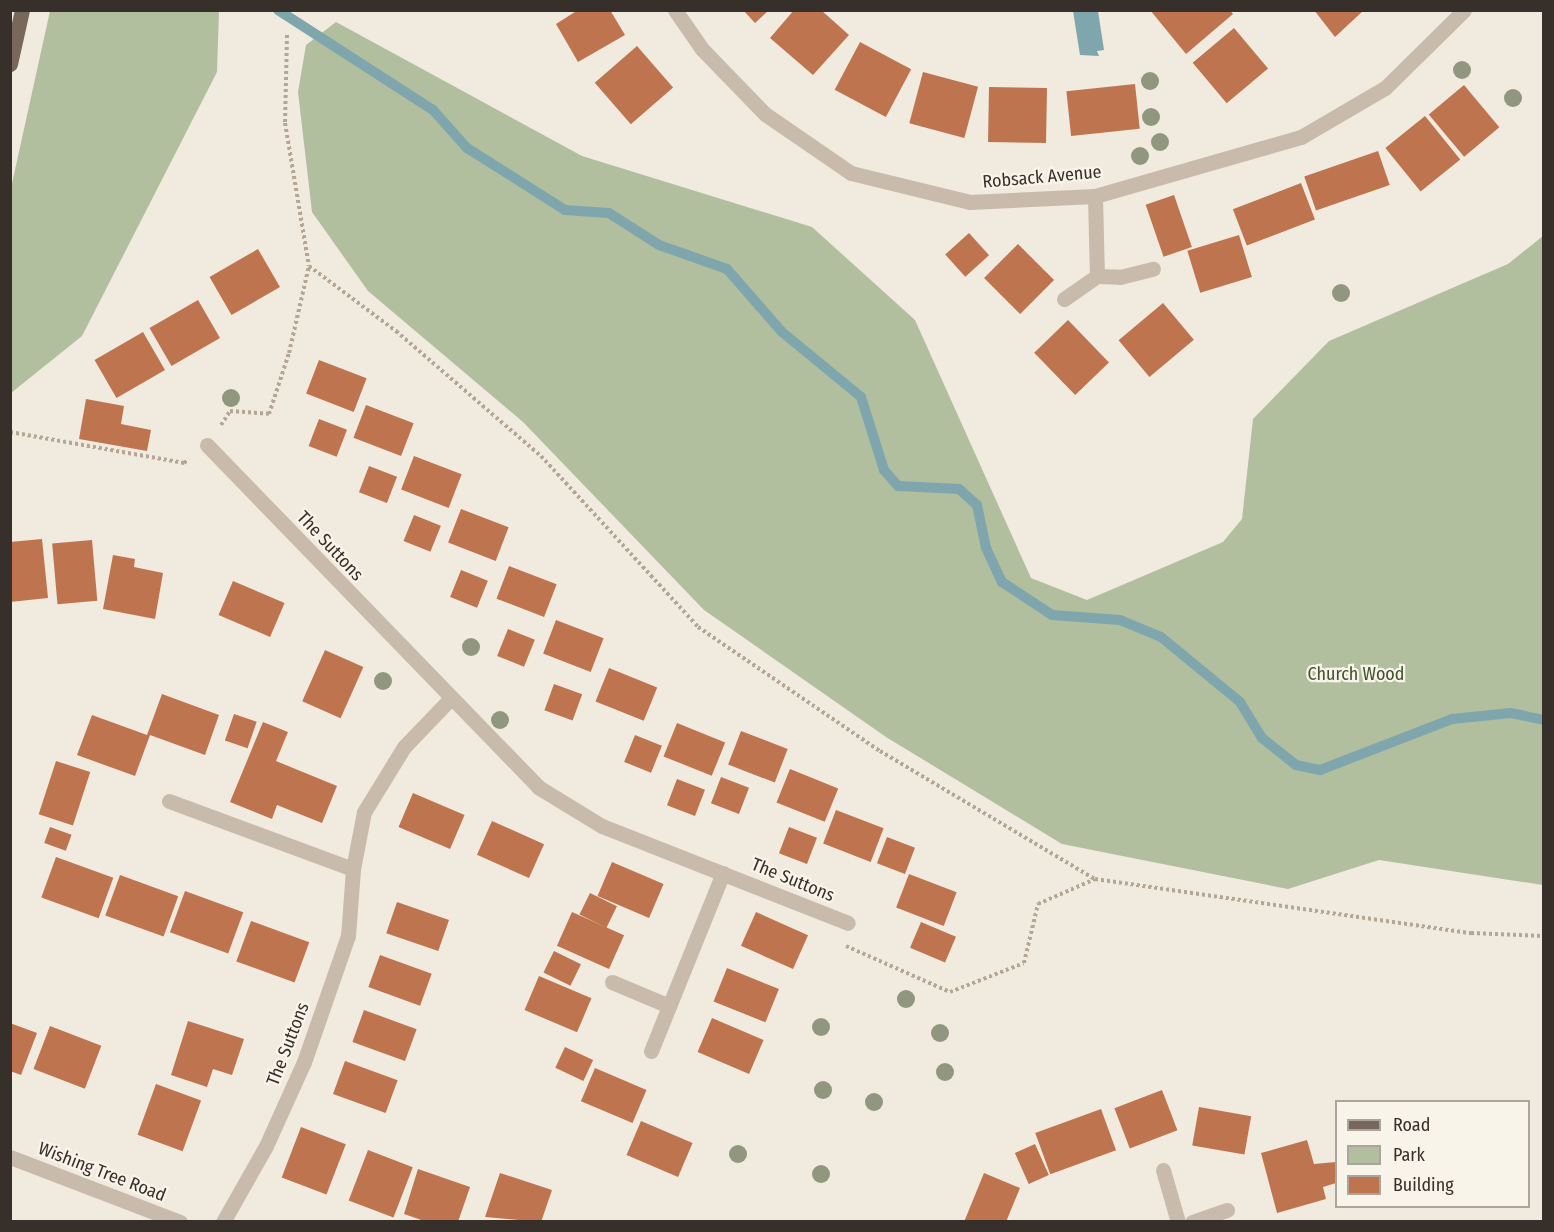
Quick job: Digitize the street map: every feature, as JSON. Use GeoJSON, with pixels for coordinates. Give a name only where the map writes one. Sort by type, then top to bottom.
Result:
{"type":"FeatureCollection","features":[{"type":"Feature","properties":{"kind":"main road"},"geometry":{"type":"LineString","coordinates":[[10,64],[22,10]]}},
{"type":"Feature","properties":{"kind":"street","name":"Robsack Avenue"},"geometry":{"type":"LineString","coordinates":[[675,10],[702,49],[765,114],[851,173],[970,202],[1095,196],[1301,137],[1385,88],[1464,10]]}},
{"type":"Feature","properties":{"kind":"street"},"geometry":{"type":"LineString","coordinates":[[1095,196],[1097,276]]}},
{"type":"Feature","properties":{"kind":"street"},"geometry":{"type":"LineString","coordinates":[[1064,299],[1097,276],[1120,277],[1153,269]]}},
{"type":"Feature","properties":{"kind":"street","name":"The Suttons"},"geometry":{"type":"LineString","coordinates":[[207,445],[449,700],[538,788],[602,826],[848,923]]}},
{"type":"Feature","properties":{"kind":"street","name":"The Suttons"},"geometry":{"type":"LineString","coordinates":[[223,1221],[266,1146],[304,1062],[348,936],[353,868],[364,812],[404,747],[449,700]]}},
{"type":"Feature","properties":{"kind":"street"},"geometry":{"type":"LineString","coordinates":[[169,801],[353,868]]}},
{"type":"Feature","properties":{"kind":"street","name":"The Suttons"},"geometry":{"type":"LineString","coordinates":[[651,1051],[723,873]]}},
{"type":"Feature","properties":{"kind":"street"},"geometry":{"type":"LineString","coordinates":[[612,982],[669,1006]]}},
{"type":"Feature","properties":{"kind":"street","name":"Wishing Tree Road"},"geometry":{"type":"LineString","coordinates":[[10,1157],[180,1221]]}},
{"type":"Feature","properties":{"kind":"street"},"geometry":{"type":"LineString","coordinates":[[1163,1170],[1178,1221]]}},
{"type":"Feature","properties":{"kind":"street"},"geometry":{"type":"LineString","coordinates":[[1192,1221],[1227,1210]]}},
{"type":"Feature","properties":{"kind":"path"},"geometry":{"type":"LineString","coordinates":[[10,432],[184,463],[207,445],[230,411],[269,414],[290,353],[309,266],[285,123],[287,35]]}},
{"type":"Feature","properties":{"kind":"path"},"geometry":{"type":"LineString","coordinates":[[309,266],[396,331],[541,456],[698,627],[880,751],[1095,879],[1471,933],[1544,936]]}},
{"type":"Feature","properties":{"kind":"path"},"geometry":{"type":"LineString","coordinates":[[848,923],[844,939],[848,950],[950,992],[1024,963],[1038,904],[1095,879]]}},
{"type":"Feature","properties":{"kind":"green space"},"geometry":{"type":"Polygon","coordinates":[[[50,11],[219,11],[217,72],[82,336],[11,393],[11,188],[50,11]]]}},
{"type":"Feature","properties":{"kind":"green space","name":"Church Wood"},"geometry":{"type":"Polygon","coordinates":[[[336,22],[582,156],[812,227],[915,320],[1031,578],[1087,600],[1223,542],[1242,519],[1253,419],[1329,341],[1508,264],[1543,236],[1543,885],[1379,860],[1288,889],[1062,844],[886,737],[704,610],[523,422],[368,291],[312,212],[298,92],[306,45],[336,22]]]}},
{"type":"Feature","properties":{"kind":"water"},"geometry":{"type":"Polygon","coordinates":[[[1073,11],[1098,11],[1104,50],[1097,51],[1099,56],[1080,55],[1073,11]]]}},
{"type":"Feature","properties":{"kind":"building"},"geometry":{"type":"Polygon","coordinates":[[[578,10],[610,10],[625,35],[578,62],[556,24],[578,10]]]}},
{"type":"Feature","properties":{"kind":"building"},"geometry":{"type":"Polygon","coordinates":[[[743,10],[769,10],[755,23],[743,10]]]}},
{"type":"Feature","properties":{"kind":"building"},"geometry":{"type":"Polygon","coordinates":[[[794,10],[821,10],[849,35],[813,75],[770,38],[794,10]]]}},
{"type":"Feature","properties":{"kind":"building"},"geometry":{"type":"Polygon","coordinates":[[[1150,10],[1230,10],[1233,14],[1186,54],[1150,10]]]}},
{"type":"Feature","properties":{"kind":"building"},"geometry":{"type":"Polygon","coordinates":[[[1314,10],[1364,10],[1335,37],[1314,10]]]}},
{"type":"Feature","properties":{"kind":"building"},"geometry":{"type":"Polygon","coordinates":[[[1234,28],[1268,69],[1227,103],[1193,63],[1234,28]]]}},
{"type":"Feature","properties":{"kind":"building"},"geometry":{"type":"Polygon","coordinates":[[[860,42],[911,69],[886,117],[835,90],[860,42]]]}},
{"type":"Feature","properties":{"kind":"building"},"geometry":{"type":"Polygon","coordinates":[[[637,46],[673,88],[631,124],[595,83],[637,46]]]}},
{"type":"Feature","properties":{"kind":"building"},"geometry":{"type":"Polygon","coordinates":[[[923,72],[978,87],[964,138],[909,123],[923,72]]]}},
{"type":"Feature","properties":{"kind":"building"},"geometry":{"type":"Polygon","coordinates":[[[1135,84],[1140,129],[1071,136],[1066,91],[1135,84]]]}},
{"type":"Feature","properties":{"kind":"building"},"geometry":{"type":"Polygon","coordinates":[[[1464,85],[1499,127],[1464,157],[1429,115],[1464,85]]]}},
{"type":"Feature","properties":{"kind":"building"},"geometry":{"type":"Polygon","coordinates":[[[989,87],[1047,88],[1046,143],[988,142],[989,87]]]}},
{"type":"Feature","properties":{"kind":"building"},"geometry":{"type":"Polygon","coordinates":[[[1425,116],[1460,160],[1421,192],[1385,148],[1425,116]]]}},
{"type":"Feature","properties":{"kind":"building"},"geometry":{"type":"Polygon","coordinates":[[[1378,151],[1390,185],[1316,210],[1304,176],[1378,151]]]}},
{"type":"Feature","properties":{"kind":"building"},"geometry":{"type":"Polygon","coordinates":[[[1301,183],[1315,219],[1247,246],[1233,209],[1301,183]]]}},
{"type":"Feature","properties":{"kind":"building"},"geometry":{"type":"Polygon","coordinates":[[[1174,195],[1192,247],[1164,257],[1146,205],[1174,195]]]}},
{"type":"Feature","properties":{"kind":"building"},"geometry":{"type":"Polygon","coordinates":[[[969,233],[989,255],[965,277],[945,254],[969,233]]]}},
{"type":"Feature","properties":{"kind":"building"},"geometry":{"type":"Polygon","coordinates":[[[1239,235],[1252,277],[1200,293],[1187,251],[1239,235]]]}},
{"type":"Feature","properties":{"kind":"building"},"geometry":{"type":"Polygon","coordinates":[[[1018,244],[1054,280],[1020,314],[984,278],[1018,244]]]}},
{"type":"Feature","properties":{"kind":"building"},"geometry":{"type":"Polygon","coordinates":[[[258,249],[280,287],[232,315],[210,277],[258,249]]]}},
{"type":"Feature","properties":{"kind":"building"},"geometry":{"type":"Polygon","coordinates":[[[198,300],[220,338],[172,366],[150,328],[198,300]]]}},
{"type":"Feature","properties":{"kind":"building"},"geometry":{"type":"Polygon","coordinates":[[[1163,303],[1194,340],[1149,377],[1119,340],[1163,303]]]}},
{"type":"Feature","properties":{"kind":"building"},"geometry":{"type":"Polygon","coordinates":[[[1068,320],[1109,362],[1075,395],[1034,353],[1068,320]]]}},
{"type":"Feature","properties":{"kind":"building"},"geometry":{"type":"Polygon","coordinates":[[[143,332],[165,370],[117,398],[95,360],[143,332]]]}},
{"type":"Feature","properties":{"kind":"building"},"geometry":{"type":"Polygon","coordinates":[[[319,360],[367,378],[354,412],[306,394],[319,360]]]}},
{"type":"Feature","properties":{"kind":"building"},"geometry":{"type":"Polygon","coordinates":[[[86,399],[124,406],[121,424],[151,430],[147,451],[79,439],[86,399]]]}},
{"type":"Feature","properties":{"kind":"building"},"geometry":{"type":"Polygon","coordinates":[[[366,405],[414,423],[401,456],[353,438],[366,405]]]}},
{"type":"Feature","properties":{"kind":"building"},"geometry":{"type":"Polygon","coordinates":[[[319,419],[347,430],[337,457],[309,446],[319,419]]]}},
{"type":"Feature","properties":{"kind":"building"},"geometry":{"type":"Polygon","coordinates":[[[414,456],[462,474],[449,508],[401,490],[414,456]]]}},
{"type":"Feature","properties":{"kind":"building"},"geometry":{"type":"Polygon","coordinates":[[[369,466],[397,477],[387,503],[359,492],[369,466]]]}},
{"type":"Feature","properties":{"kind":"building"},"geometry":{"type":"Polygon","coordinates":[[[461,509],[509,527],[496,561],[448,543],[461,509]]]}},
{"type":"Feature","properties":{"kind":"building"},"geometry":{"type":"Polygon","coordinates":[[[414,515],[441,526],[430,552],[404,541],[414,515]]]}},
{"type":"Feature","properties":{"kind":"building"},"geometry":{"type":"Polygon","coordinates":[[[42,539],[48,598],[10,602],[10,542],[42,539]]]}},
{"type":"Feature","properties":{"kind":"building"},"geometry":{"type":"Polygon","coordinates":[[[92,540],[97,601],[57,604],[52,543],[92,540]]]}},
{"type":"Feature","properties":{"kind":"building"},"geometry":{"type":"Polygon","coordinates":[[[113,555],[135,559],[134,567],[163,573],[155,619],[103,609],[113,555]]]}},
{"type":"Feature","properties":{"kind":"building"},"geometry":{"type":"Polygon","coordinates":[[[509,566],[557,584],[544,617],[496,599],[509,566]]]}},
{"type":"Feature","properties":{"kind":"building"},"geometry":{"type":"Polygon","coordinates":[[[461,570],[488,581],[477,608],[450,597],[461,570]]]}},
{"type":"Feature","properties":{"kind":"building"},"geometry":{"type":"Polygon","coordinates":[[[233,581],[285,603],[270,637],[219,615],[233,581]]]}},
{"type":"Feature","properties":{"kind":"building"},"geometry":{"type":"Polygon","coordinates":[[[556,620],[604,638],[591,672],[543,654],[556,620]]]}},
{"type":"Feature","properties":{"kind":"building"},"geometry":{"type":"Polygon","coordinates":[[[508,629],[535,640],[524,667],[497,656],[508,629]]]}},
{"type":"Feature","properties":{"kind":"building"},"geometry":{"type":"Polygon","coordinates":[[[325,650],[363,667],[341,718],[302,701],[325,650]]]}},
{"type":"Feature","properties":{"kind":"building"},"geometry":{"type":"Polygon","coordinates":[[[609,668],[657,687],[644,721],[596,701],[609,668]]]}},
{"type":"Feature","properties":{"kind":"building"},"geometry":{"type":"Polygon","coordinates":[[[554,684],[582,694],[573,721],[544,710],[554,684]]]}},
{"type":"Feature","properties":{"kind":"building"},"geometry":{"type":"Polygon","coordinates":[[[162,694],[219,715],[205,755],[150,735],[135,776],[77,755],[92,715],[147,735],[162,694]]]}},
{"type":"Feature","properties":{"kind":"building"},"geometry":{"type":"Polygon","coordinates":[[[234,714],[257,722],[248,748],[225,740],[234,714]]]}},
{"type":"Feature","properties":{"kind":"building"},"geometry":{"type":"Polygon","coordinates":[[[263,722],[288,732],[276,761],[337,786],[322,823],[277,805],[272,819],[230,802],[263,722]]]}},
{"type":"Feature","properties":{"kind":"building"},"geometry":{"type":"Polygon","coordinates":[[[677,723],[725,742],[712,776],[664,756],[677,723]]]}},
{"type":"Feature","properties":{"kind":"building"},"geometry":{"type":"Polygon","coordinates":[[[741,731],[788,749],[775,783],[728,765],[741,731]]]}},
{"type":"Feature","properties":{"kind":"building"},"geometry":{"type":"Polygon","coordinates":[[[635,735],[662,746],[651,773],[624,762],[635,735]]]}},
{"type":"Feature","properties":{"kind":"building"},"geometry":{"type":"Polygon","coordinates":[[[56,761],[90,772],[73,825],[39,814],[56,761]]]}},
{"type":"Feature","properties":{"kind":"building"},"geometry":{"type":"Polygon","coordinates":[[[790,769],[838,788],[825,822],[777,802],[790,769]]]}},
{"type":"Feature","properties":{"kind":"building"},"geometry":{"type":"Polygon","coordinates":[[[721,777],[749,788],[739,814],[711,803],[721,777]]]}},
{"type":"Feature","properties":{"kind":"building"},"geometry":{"type":"Polygon","coordinates":[[[677,779],[705,790],[695,816],[667,805],[677,779]]]}},
{"type":"Feature","properties":{"kind":"building"},"geometry":{"type":"Polygon","coordinates":[[[413,793],[465,815],[450,849],[399,827],[413,793]]]}},
{"type":"Feature","properties":{"kind":"building"},"geometry":{"type":"Polygon","coordinates":[[[836,810],[884,828],[871,862],[823,844],[836,810]]]}},
{"type":"Feature","properties":{"kind":"building"},"geometry":{"type":"Polygon","coordinates":[[[492,821],[544,844],[529,878],[477,855],[492,821]]]}},
{"type":"Feature","properties":{"kind":"building"},"geometry":{"type":"Polygon","coordinates":[[[50,827],[72,835],[66,851],[44,843],[50,827]]]}},
{"type":"Feature","properties":{"kind":"building"},"geometry":{"type":"Polygon","coordinates":[[[789,827],[817,838],[807,864],[779,853],[789,827]]]}},
{"type":"Feature","properties":{"kind":"building"},"geometry":{"type":"Polygon","coordinates":[[[887,837],[915,848],[905,874],[877,863],[887,837]]]}},
{"type":"Feature","properties":{"kind":"building"},"geometry":{"type":"Polygon","coordinates":[[[56,857],[113,878],[99,918],[41,897],[56,857]]]}},
{"type":"Feature","properties":{"kind":"building"},"geometry":{"type":"Polygon","coordinates":[[[612,862],[664,884],[649,918],[598,896],[612,862]]]}},
{"type":"Feature","properties":{"kind":"building"},"geometry":{"type":"Polygon","coordinates":[[[909,874],[957,892],[944,926],[896,908],[909,874]]]}},
{"type":"Feature","properties":{"kind":"building"},"geometry":{"type":"Polygon","coordinates":[[[120,875],[178,896],[164,937],[105,915],[120,875]]]}},
{"type":"Feature","properties":{"kind":"building"},"geometry":{"type":"Polygon","coordinates":[[[185,891],[243,912],[228,954],[170,932],[185,891]]]}},
{"type":"Feature","properties":{"kind":"building"},"geometry":{"type":"Polygon","coordinates":[[[590,893],[617,906],[606,928],[579,915],[590,893]]]}},
{"type":"Feature","properties":{"kind":"building"},"geometry":{"type":"Polygon","coordinates":[[[397,902],[449,920],[438,951],[386,933],[397,902]]]}},
{"type":"Feature","properties":{"kind":"building"},"geometry":{"type":"Polygon","coordinates":[[[572,912],[624,935],[609,969],[557,946],[572,912]]]}},
{"type":"Feature","properties":{"kind":"building"},"geometry":{"type":"Polygon","coordinates":[[[756,912],[808,935],[793,969],[741,946],[756,912]]]}},
{"type":"Feature","properties":{"kind":"building"},"geometry":{"type":"Polygon","coordinates":[[[251,921],[309,942],[295,983],[236,961],[251,921]]]}},
{"type":"Feature","properties":{"kind":"building"},"geometry":{"type":"Polygon","coordinates":[[[921,922],[956,937],[945,963],[910,948],[921,922]]]}},
{"type":"Feature","properties":{"kind":"building"},"geometry":{"type":"Polygon","coordinates":[[[554,951],[581,964],[570,986],[543,973],[554,951]]]}},
{"type":"Feature","properties":{"kind":"building"},"geometry":{"type":"Polygon","coordinates":[[[380,955],[432,974],[420,1006],[368,987],[380,955]]]}},
{"type":"Feature","properties":{"kind":"building"},"geometry":{"type":"Polygon","coordinates":[[[727,968],[779,989],[765,1022],[714,1001],[727,968]]]}},
{"type":"Feature","properties":{"kind":"building"},"geometry":{"type":"Polygon","coordinates":[[[539,976],[591,998],[577,1032],[525,1010],[539,976]]]}},
{"type":"Feature","properties":{"kind":"building"},"geometry":{"type":"Polygon","coordinates":[[[364,1010],[417,1029],[405,1061],[352,1042],[364,1010]]]}},
{"type":"Feature","properties":{"kind":"building"},"geometry":{"type":"Polygon","coordinates":[[[712,1018],[764,1040],[749,1074],[698,1052],[712,1018]]]}},
{"type":"Feature","properties":{"kind":"building"},"geometry":{"type":"Polygon","coordinates":[[[188,1021],[244,1039],[232,1075],[213,1069],[207,1087],[171,1075],[188,1021]]]}},
{"type":"Feature","properties":{"kind":"building"},"geometry":{"type":"Polygon","coordinates":[[[10,1023],[37,1033],[21,1075],[10,1071],[10,1023]]]}},
{"type":"Feature","properties":{"kind":"building"},"geometry":{"type":"Polygon","coordinates":[[[50,1026],[101,1046],[85,1089],[34,1069],[50,1026]]]}},
{"type":"Feature","properties":{"kind":"building"},"geometry":{"type":"Polygon","coordinates":[[[565,1047],[593,1060],[583,1081],[555,1068],[565,1047]]]}},
{"type":"Feature","properties":{"kind":"building"},"geometry":{"type":"Polygon","coordinates":[[[345,1061],[398,1080],[386,1113],[333,1094],[345,1061]]]}},
{"type":"Feature","properties":{"kind":"building"},"geometry":{"type":"Polygon","coordinates":[[[595,1068],[647,1090],[632,1123],[581,1101],[595,1068]]]}},
{"type":"Feature","properties":{"kind":"building"},"geometry":{"type":"Polygon","coordinates":[[[156,1084],[201,1100],[183,1151],[138,1135],[156,1084]]]}},
{"type":"Feature","properties":{"kind":"building"},"geometry":{"type":"Polygon","coordinates":[[[1162,1090],[1177,1130],[1130,1148],[1114,1108],[1162,1090]]]}},
{"type":"Feature","properties":{"kind":"building"},"geometry":{"type":"Polygon","coordinates":[[[1199,1107],[1251,1116],[1244,1155],[1192,1145],[1199,1107]]]}},
{"type":"Feature","properties":{"kind":"building"},"geometry":{"type":"Polygon","coordinates":[[[1101,1109],[1116,1150],[1050,1174],[1035,1133],[1101,1109]]]}},
{"type":"Feature","properties":{"kind":"building"},"geometry":{"type":"Polygon","coordinates":[[[641,1121],[693,1143],[678,1177],[627,1155],[641,1121]]]}},
{"type":"Feature","properties":{"kind":"building"},"geometry":{"type":"Polygon","coordinates":[[[301,1127],[346,1144],[326,1195],[282,1177],[301,1127]]]}},
{"type":"Feature","properties":{"kind":"building"},"geometry":{"type":"Polygon","coordinates":[[[1307,1140],[1314,1164],[1335,1162],[1335,1183],[1323,1187],[1326,1199],[1277,1213],[1261,1153],[1307,1140]]]}},
{"type":"Feature","properties":{"kind":"building"},"geometry":{"type":"Polygon","coordinates":[[[1035,1144],[1049,1175],[1029,1184],[1015,1153],[1035,1144]]]}},
{"type":"Feature","properties":{"kind":"building"},"geometry":{"type":"Polygon","coordinates":[[[368,1150],[413,1167],[393,1218],[349,1200],[368,1150]]]}},
{"type":"Feature","properties":{"kind":"building"},"geometry":{"type":"Polygon","coordinates":[[[418,1169],[470,1187],[458,1222],[427,1222],[404,1214],[418,1169]]]}},
{"type":"Feature","properties":{"kind":"building"},"geometry":{"type":"Polygon","coordinates":[[[500,1173],[552,1190],[541,1222],[485,1217],[500,1173]]]}},
{"type":"Feature","properties":{"kind":"building"},"geometry":{"type":"Polygon","coordinates":[[[984,1173],[1020,1188],[1006,1222],[964,1222],[984,1173]]]}},
{"type":"Feature","properties":{"kind":"waterway"},"geometry":{"type":"LineString","coordinates":[[278,10],[433,110],[467,148],[565,210],[609,213],[659,245],[727,269],[782,332],[861,397],[884,470],[898,486],[959,489],[977,505],[986,548],[1002,582],[1052,615],[1120,620],[1161,637],[1240,702],[1262,738],[1296,765],[1320,770],[1452,719],[1511,713],[1544,720]]}}]}
